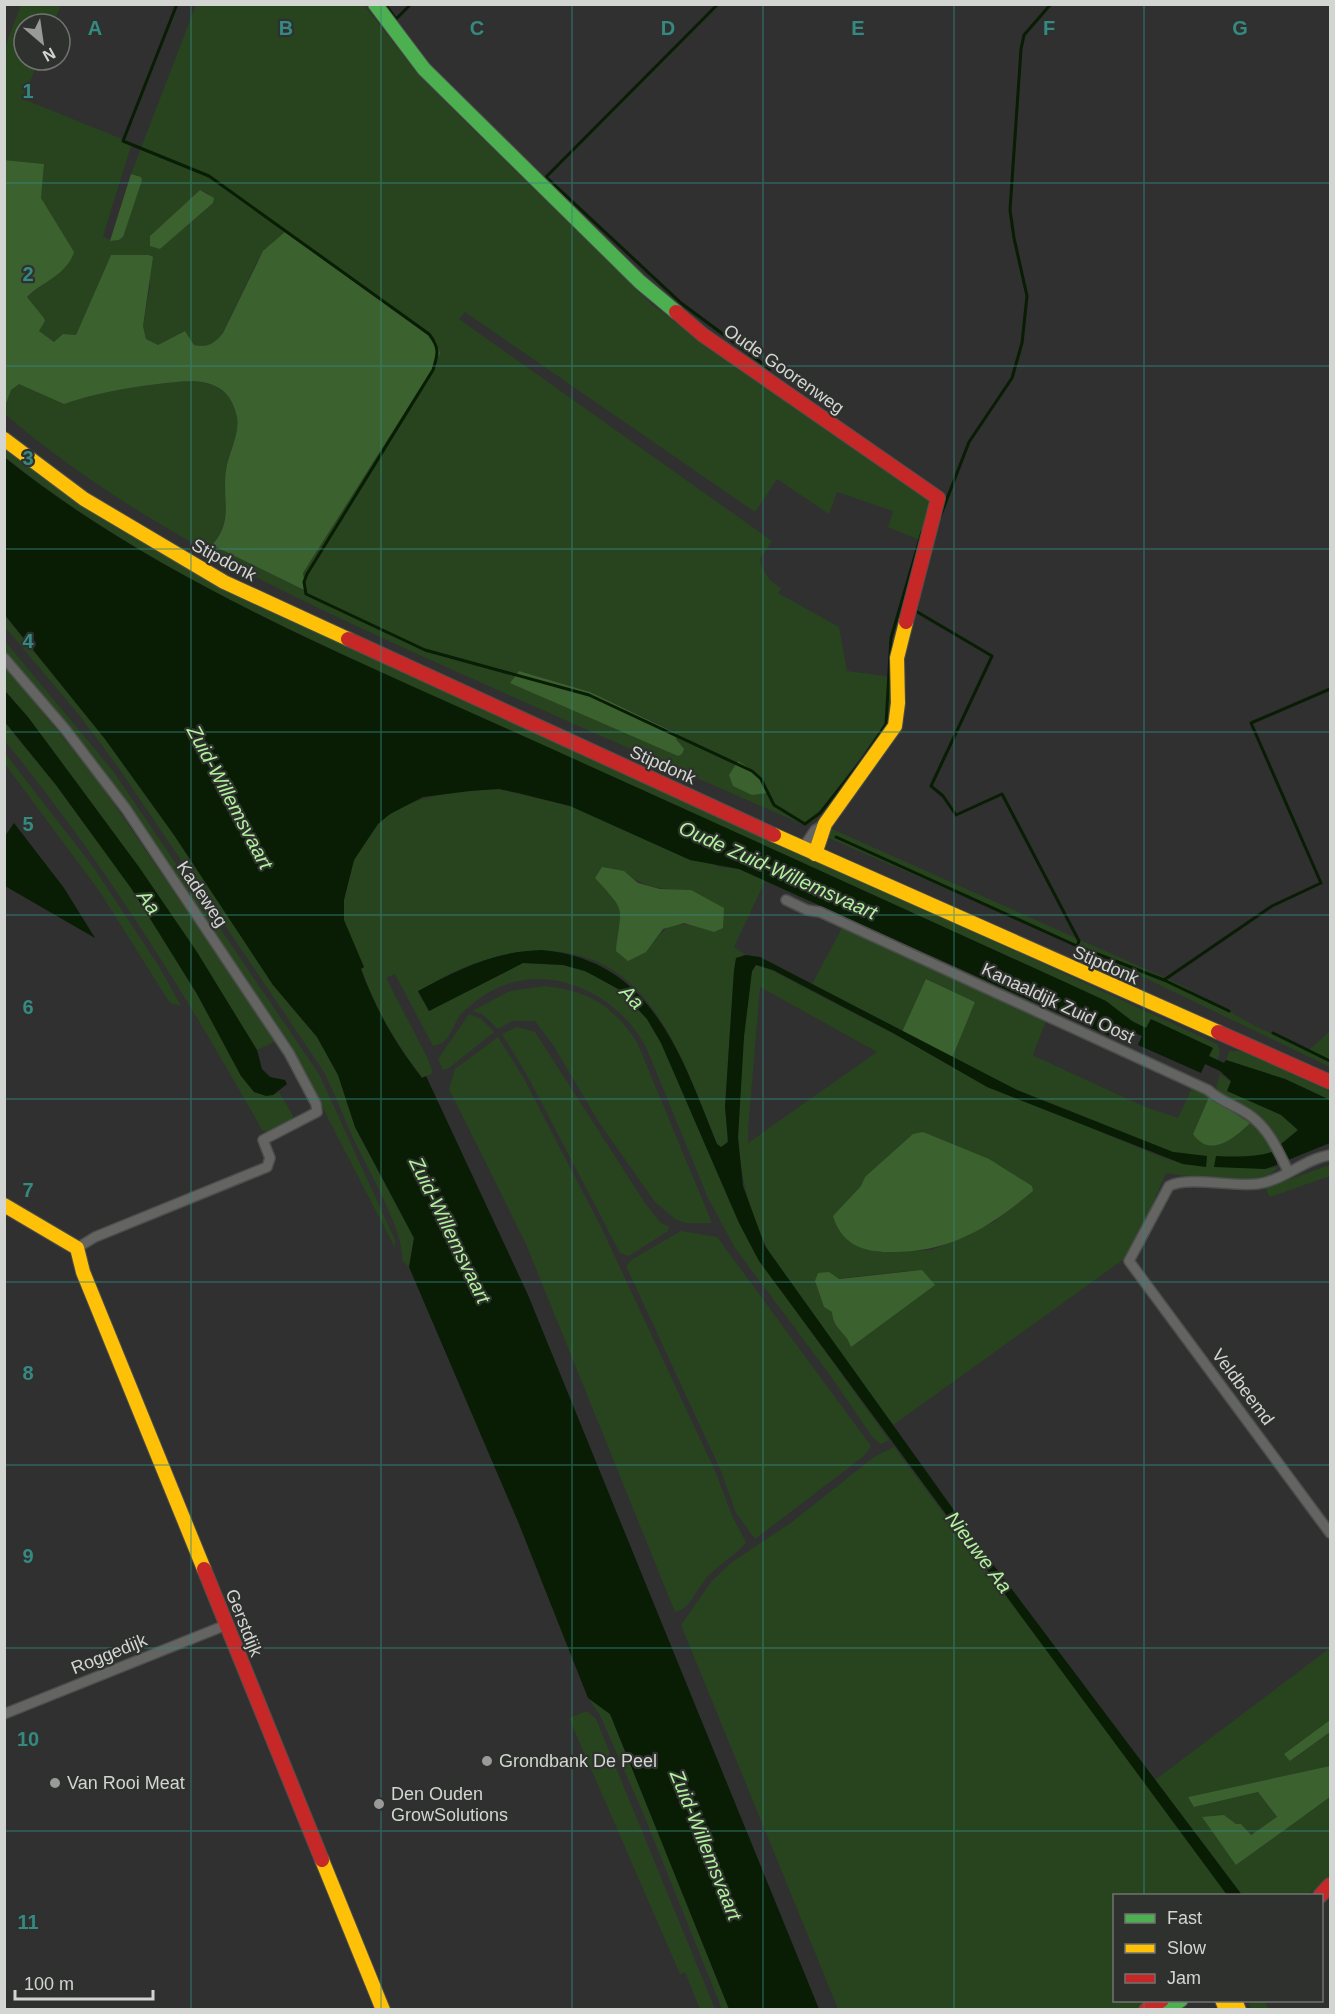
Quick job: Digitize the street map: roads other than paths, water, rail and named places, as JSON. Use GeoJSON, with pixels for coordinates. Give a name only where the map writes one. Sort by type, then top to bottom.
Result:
{"type":"FeatureCollection","features":[{"type":"Feature","properties":{"kind":"street","name":"Oude Goorenweg"},"geometry":{"type":"LineString","coordinates":[[375,4],[423,69],[640,282],[703,335],[938,498],[897,658],[898,703],[895,726],[825,824],[809,851]]}},
{"type":"Feature","properties":{"kind":"street","name":"Stipdonk"},"geometry":{"type":"LineString","coordinates":[[4,439],[84,499],[224,582],[809,851],[1330,1082]]}},
{"type":"Feature","properties":{"kind":"street","name":"Kadeweg"},"geometry":{"type":"LineString","coordinates":[[4,658],[65,729],[126,809],[295,1063],[316,1104],[317,1112],[263,1140],[270,1158],[267,1167],[95,1237],[77,1248]]}},
{"type":"Feature","properties":{"kind":"street","name":"Kanaaldijk Zuid Oost"},"geometry":{"type":"LineString","coordinates":[[786,900],[807,910],[820,912],[1208,1090],[1218,1099],[1251,1116],[1268,1133],[1288,1171]]}},
{"type":"Feature","properties":{"kind":"street"},"geometry":{"type":"LineString","coordinates":[[1288,1171],[1330,1155]]}},
{"type":"Feature","properties":{"kind":"street","name":"Veldbeemd"},"geometry":{"type":"LineString","coordinates":[[1288,1171],[1274,1180],[1257,1184],[1218,1185],[1179,1180],[1169,1185],[1129,1261],[1330,1533]]}},
{"type":"Feature","properties":{"kind":"street"},"geometry":{"type":"LineString","coordinates":[[4,1205],[77,1248]]}},
{"type":"Feature","properties":{"kind":"street","name":"Gerstdijk"},"geometry":{"type":"LineString","coordinates":[[77,1248],[83,1272],[383,2010]]}},
{"type":"Feature","properties":{"kind":"street","name":"Roggedijk"},"geometry":{"type":"LineString","coordinates":[[4,1714],[226,1625]]}},
{"type":"Feature","properties":{"kind":"street"},"geometry":{"type":"LineString","coordinates":[[1146,2010],[1160,2002]]}},
{"type":"Feature","properties":{"kind":"street"},"geometry":{"type":"LineString","coordinates":[[1166,2010],[1179,2002]]}},
{"type":"Feature","properties":{"kind":"water"},"geometry":{"type":"Polygon","coordinates":[[[4,457],[61,500],[121,538],[182,574],[309,639],[1106,1001],[1132,1021],[1146,1028],[1151,1019],[1213,1048],[1209,1056],[1224,1063],[1226,1060],[1285,1079],[1330,1100],[1330,1143],[1288,1160],[1286,1157],[1277,1161],[1277,1165],[1265,1169],[1214,1167],[1216,1156],[1242,1157],[1282,1148],[1281,1144],[1298,1130],[1281,1115],[1227,1091],[1231,1081],[1220,1071],[1205,1064],[1201,1073],[1138,1045],[1142,1036],[1128,1030],[1126,1033],[1112,1030],[1109,1036],[739,869],[690,860],[570,806],[518,793],[499,789],[423,797],[390,814],[378,824],[354,860],[344,900],[344,920],[364,967],[361,969],[367,984],[403,1052],[422,1078],[426,1076],[528,1295],[819,2009],[729,2009],[610,1714],[588,1698],[519,1524],[409,1267],[414,1238],[355,1127],[338,1075],[317,1037],[273,985],[174,835],[105,739],[5,615],[4,457]]]}},
{"type":"Feature","properties":{"kind":"water","name":"Aa"},"geometry":{"type":"Polygon","coordinates":[[[4,690],[28,717],[139,867],[197,952],[257,1050],[262,1069],[270,1077],[285,1080],[287,1084],[273,1095],[266,1096],[254,1092],[241,1076],[197,994],[131,888],[56,785],[5,722],[4,690]]]}},
{"type":"Feature","properties":{"kind":"water"},"geometry":{"type":"Polygon","coordinates":[[[14,823],[64,888],[95,938],[5,886],[5,836],[14,823]]]}},
{"type":"Feature","properties":{"kind":"water"},"geometry":{"type":"Polygon","coordinates":[[[542,950],[580,958],[611,972],[636,992],[657,1017],[675,1046],[717,1144],[721,1147],[728,1142],[725,1107],[734,970],[736,958],[746,955],[760,957],[1017,1090],[1173,1152],[1207,1156],[1206,1167],[1183,1164],[987,1087],[893,1033],[773,970],[756,965],[752,971],[744,1037],[738,1138],[743,1186],[765,1246],[986,1555],[1241,1894],[1226,1894],[759,1261],[739,1223],[661,1043],[647,1019],[620,990],[585,971],[563,965],[523,963],[429,1011],[418,991],[448,975],[478,963],[525,951],[542,950]]]}},
{"type":"Feature","properties":{"kind":"waterway"},"geometry":{"type":"LineString","coordinates":[[177,4],[123,141],[209,176],[429,334],[436,347],[437,355],[433,370],[307,574],[304,582],[306,594],[425,650],[589,695],[752,771],[761,779],[774,805],[805,824],[820,813],[862,760],[886,724],[891,638],[922,532]]}},
{"type":"Feature","properties":{"kind":"waterway"},"geometry":{"type":"LineString","coordinates":[[385,4],[396,19],[411,4]]}},
{"type":"Feature","properties":{"kind":"waterway"},"geometry":{"type":"LineString","coordinates":[[718,4],[546,177],[681,303],[770,369]]}},
{"type":"Feature","properties":{"kind":"waterway"},"geometry":{"type":"LineString","coordinates":[[940,517],[969,442],[1012,378],[1022,343],[1027,296],[1010,210],[1021,49],[1024,35],[1051,4]]}},
{"type":"Feature","properties":{"kind":"waterway"},"geometry":{"type":"LineString","coordinates":[[914,610],[992,656],[931,786],[943,796],[956,815],[1002,794],[1079,941],[1077,946],[1164,980],[1229,1011]]}},
{"type":"Feature","properties":{"kind":"waterway"},"geometry":{"type":"LineString","coordinates":[[904,684],[904,701]]}},
{"type":"Feature","properties":{"kind":"waterway"},"geometry":{"type":"LineString","coordinates":[[1164,980],[1272,906],[1321,883],[1251,723],[1330,689]]}},
{"type":"Feature","properties":{"kind":"waterway"},"geometry":{"type":"LineString","coordinates":[[836,837],[1077,946]]}},
{"type":"Feature","properties":{"kind":"waterway"},"geometry":{"type":"LineString","coordinates":[[1273,1033],[1330,1061]]}},
{"type":"Feature","properties":{"kind":"place","name":"Grondbank De Peel"},"geometry":{"type":"Point","coordinates":[487,1761]}},
{"type":"Feature","properties":{"kind":"place","name":"Van Rooi Meat"},"geometry":{"type":"Point","coordinates":[55,1783]}},
{"type":"Feature","properties":{"kind":"place","name":"Den Ouden GrowSolutions"},"geometry":{"type":"Point","coordinates":[379,1804]}},
{"type":"Feature","properties":{"kind":"water label","name":"Zuid-Willemsvaart"},"geometry":{"type":"Point","coordinates":[230,797]}},
{"type":"Feature","properties":{"kind":"water label","name":"Oude Zuid-Willemsvaart"},"geometry":{"type":"Point","coordinates":[778,870]}},
{"type":"Feature","properties":{"kind":"water label","name":"Zuid-Willemsvaart"},"geometry":{"type":"Point","coordinates":[450,1230]}},
{"type":"Feature","properties":{"kind":"water label","name":"Nieuwe Aa"},"geometry":{"type":"Point","coordinates":[979,1552]}},
{"type":"Feature","properties":{"kind":"water label","name":"Zuid-Willemsvaart"},"geometry":{"type":"Point","coordinates":[706,1845]}}]}
